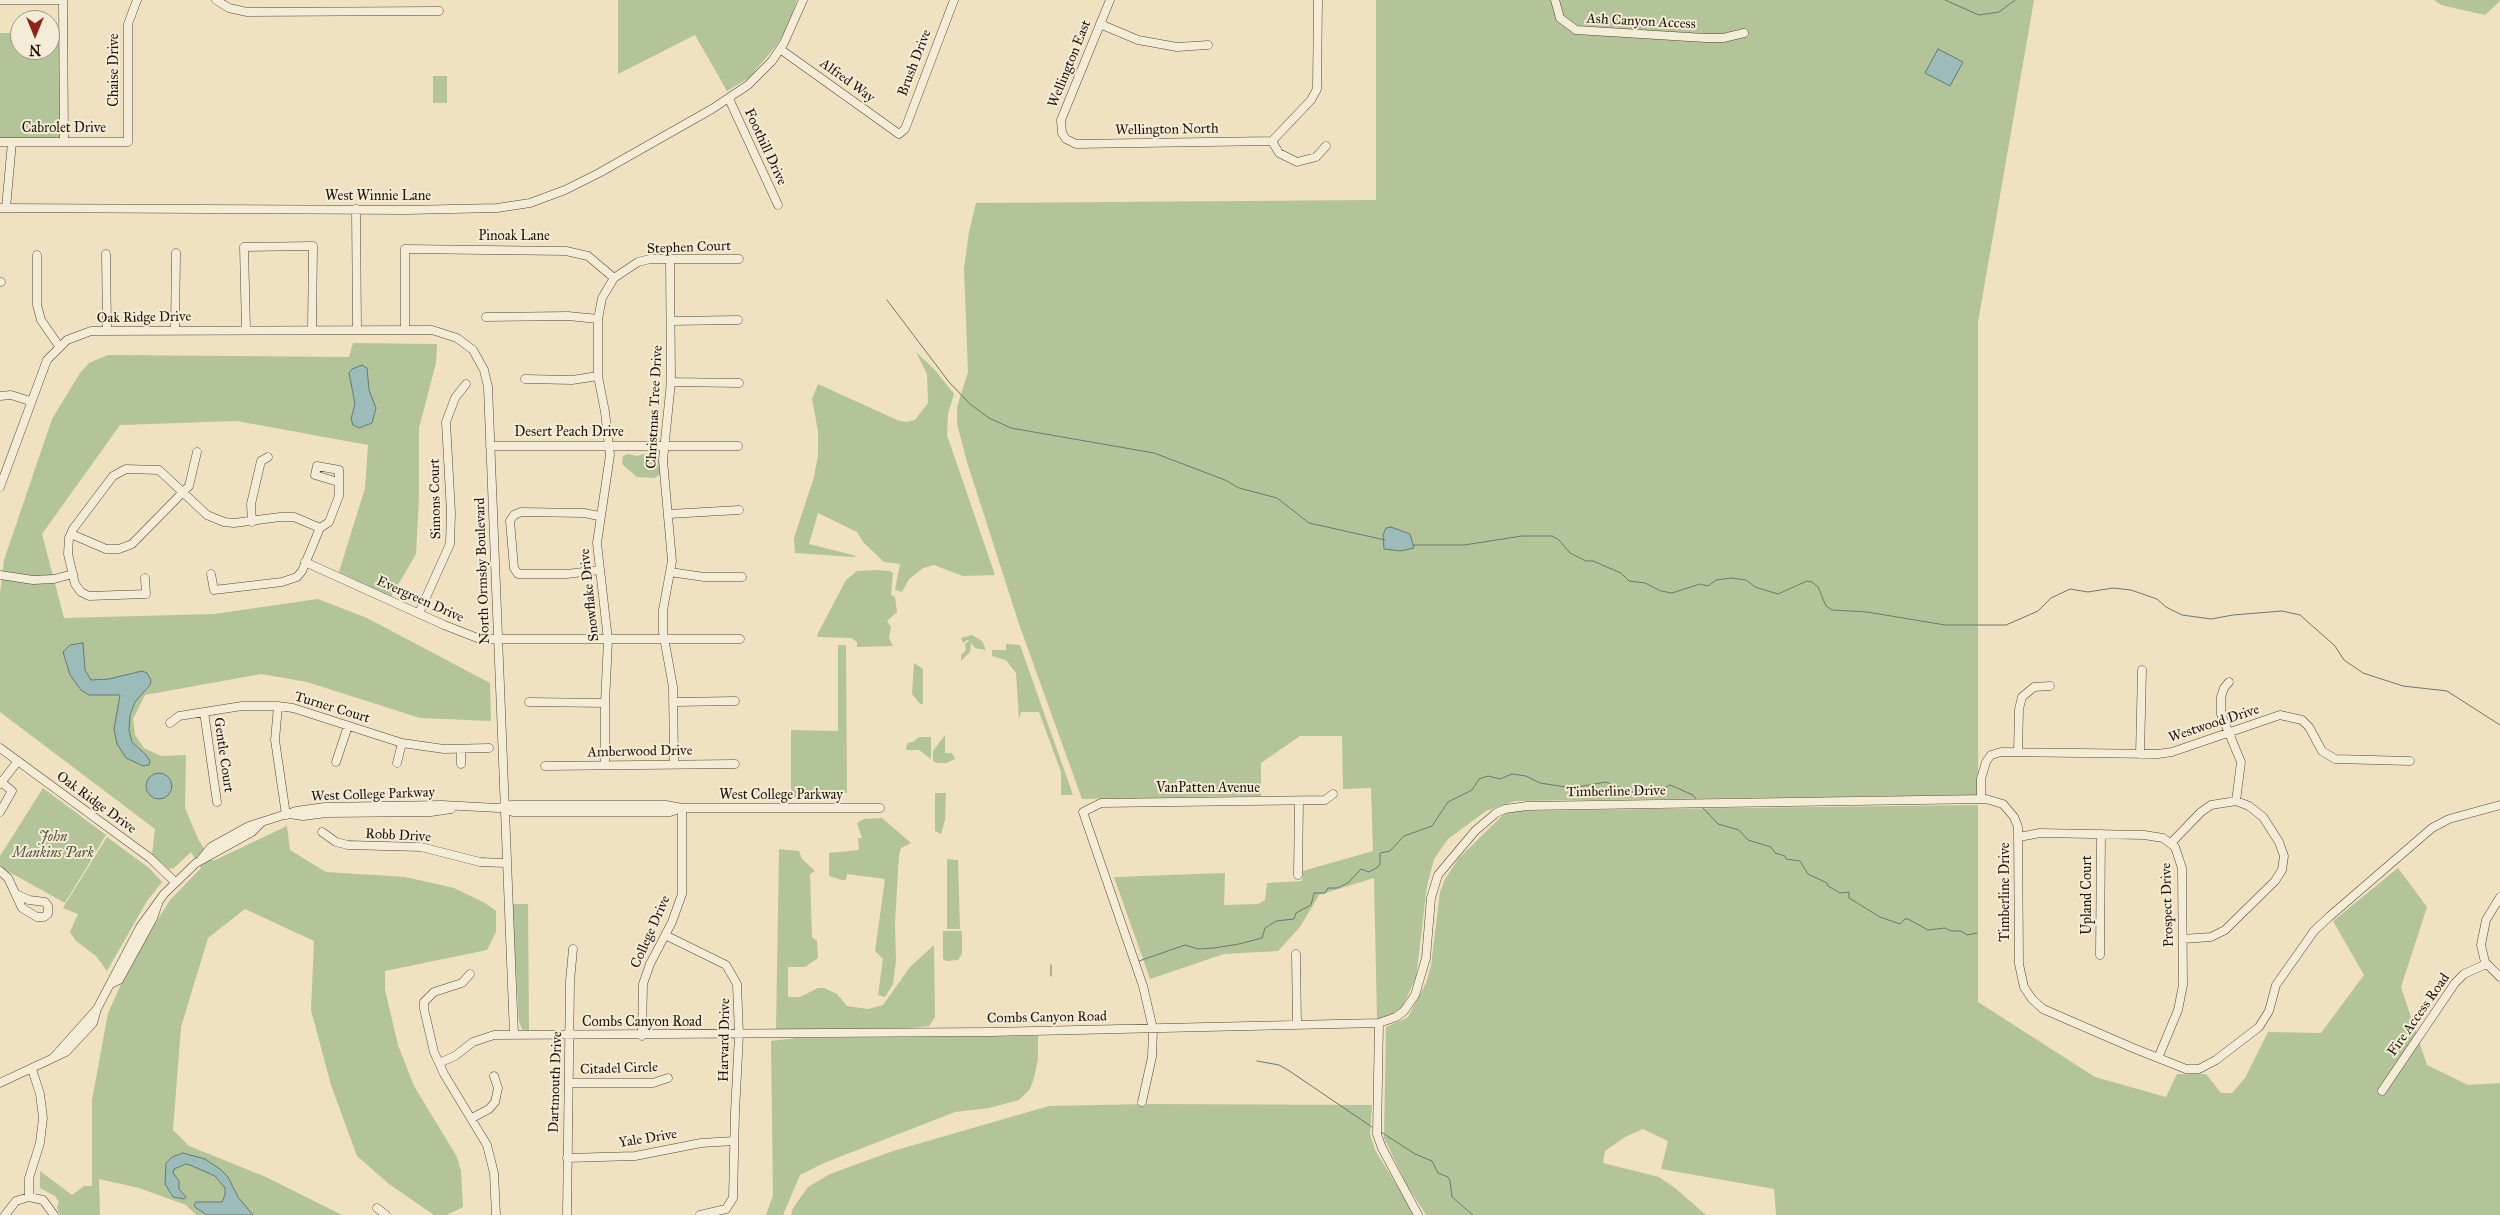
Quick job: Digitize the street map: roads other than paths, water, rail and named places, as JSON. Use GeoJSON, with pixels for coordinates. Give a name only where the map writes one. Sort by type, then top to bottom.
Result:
{"type":"FeatureCollection","features":[{"type":"Feature","properties":{"kind":"street"},"geometry":{"type":"LineString","coordinates":[[0,0],[64,0],[64,142]]}},
{"type":"Feature","properties":{"kind":"street","name":"Chaise Drive"},"geometry":{"type":"LineString","coordinates":[[128,142],[128,24],[137,0]]}},
{"type":"Feature","properties":{"kind":"street"},"geometry":{"type":"LineString","coordinates":[[216,0],[229,8],[247,12],[439,11]]}},
{"type":"Feature","properties":{"kind":"street","name":"West Winnie Lane"},"geometry":{"type":"LineString","coordinates":[[3,208],[490,208],[530,203],[576,185],[729,99],[761,73],[780,49],[792,29],[803,0]]}},
{"type":"Feature","properties":{"kind":"street","name":"Brush Drive"},"geometry":{"type":"LineString","coordinates":[[899,134],[905,128],[954,0]]}},
{"type":"Feature","properties":{"kind":"street","name":"Wellington East"},"geometry":{"type":"LineString","coordinates":[[1065,138],[1061,129],[1061,120],[1110,0]]}},
{"type":"Feature","properties":{"kind":"street"},"geometry":{"type":"LineString","coordinates":[[1318,0],[1317,89],[1311,100],[1272,141],[1279,153],[1297,162],[1310,160],[1326,146]]}},
{"type":"Feature","properties":{"kind":"street","name":"Ash Canyon Access"},"geometry":{"type":"LineString","coordinates":[[1555,0],[1560,18],[1576,30],[1705,38],[1722,38],[1744,33]]}},
{"type":"Feature","properties":{"kind":"street"},"geometry":{"type":"LineString","coordinates":[[1100,24],[1138,40],[1176,47],[1208,45]]}},
{"type":"Feature","properties":{"kind":"street","name":"Alfred Way"},"geometry":{"type":"LineString","coordinates":[[780,49],[899,134]]}},
{"type":"Feature","properties":{"kind":"street","name":"Foothill Drive"},"geometry":{"type":"LineString","coordinates":[[729,99],[778,205]]}},
{"type":"Feature","properties":{"kind":"street","name":"Wellington North"},"geometry":{"type":"LineString","coordinates":[[1065,138],[1076,144],[1272,141]]}},
{"type":"Feature","properties":{"kind":"street","name":"Cabrolet Drive"},"geometry":{"type":"LineString","coordinates":[[0,142],[128,142]]}},
{"type":"Feature","properties":{"kind":"street"},"geometry":{"type":"LineString","coordinates":[[3,208],[12,142]]}},
{"type":"Feature","properties":{"kind":"street"},"geometry":{"type":"LineString","coordinates":[[356,209],[357,329]]}},
{"type":"Feature","properties":{"kind":"street"},"geometry":{"type":"LineString","coordinates":[[246,329],[244,247],[312,246],[312,329]]}},
{"type":"Feature","properties":{"kind":"street","name":"Pinoak Lane"},"geometry":{"type":"LineString","coordinates":[[405,329],[406,249],[566,251],[588,256],[614,278]]}},
{"type":"Feature","properties":{"kind":"street"},"geometry":{"type":"LineString","coordinates":[[176,253],[176,330]]}},
{"type":"Feature","properties":{"kind":"street"},"geometry":{"type":"LineString","coordinates":[[37,254],[37,305],[41,320],[59,346]]}},
{"type":"Feature","properties":{"kind":"street"},"geometry":{"type":"LineString","coordinates":[[106,254],[107,330]]}},
{"type":"Feature","properties":{"kind":"street","name":"Stephen Court"},"geometry":{"type":"LineString","coordinates":[[614,278],[638,262],[650,260],[739,258]]}},
{"type":"Feature","properties":{"kind":"street","name":"Christmas Tree Drive"},"geometry":{"type":"LineString","coordinates":[[670,259],[671,382],[663,445],[663,460],[672,554],[663,610],[663,640],[675,702],[674,764]]}},
{"type":"Feature","properties":{"kind":"street","name":"Snowflake Drive"},"geometry":{"type":"LineString","coordinates":[[605,765],[604,702],[608,640],[597,543],[599,516],[608,472],[610,445],[598,376],[598,319],[602,298],[614,278]]}},
{"type":"Feature","properties":{"kind":"street"},"geometry":{"type":"LineString","coordinates":[[486,316],[568,316],[598,319]]}},
{"type":"Feature","properties":{"kind":"street"},"geometry":{"type":"LineString","coordinates":[[671,321],[738,320]]}},
{"type":"Feature","properties":{"kind":"street","name":"Oak Ridge Drive"},"geometry":{"type":"LineString","coordinates":[[0,487],[4,464],[47,360],[59,346],[82,334],[107,330],[357,329]]}},
{"type":"Feature","properties":{"kind":"street","name":"North Ormsby Boulevard"},"geometry":{"type":"LineString","coordinates":[[357,329],[442,331],[457,338],[473,350],[484,370],[488,388],[498,640],[495,748],[503,808],[514,1035]]}},
{"type":"Feature","properties":{"kind":"street"},"geometry":{"type":"LineString","coordinates":[[526,379],[572,380],[598,376]]}},
{"type":"Feature","properties":{"kind":"street"},"geometry":{"type":"LineString","coordinates":[[671,382],[739,383]]}},
{"type":"Feature","properties":{"kind":"street","name":"Simons Court"},"geometry":{"type":"LineString","coordinates":[[420,613],[450,544],[451,513],[446,422],[454,398],[466,384]]}},
{"type":"Feature","properties":{"kind":"street"},"geometry":{"type":"LineString","coordinates":[[0,396],[11,396],[30,401]]}},
{"type":"Feature","properties":{"kind":"street","name":"Desert Peach Drive"},"geometry":{"type":"LineString","coordinates":[[490,446],[738,446]]}},
{"type":"Feature","properties":{"kind":"street"},"geometry":{"type":"LineString","coordinates":[[71,534],[106,549],[125,547],[138,540],[191,482],[197,452]]}},
{"type":"Feature","properties":{"kind":"street"},"geometry":{"type":"LineString","coordinates":[[252,522],[251,504],[261,461],[268,457]]}},
{"type":"Feature","properties":{"kind":"street"},"geometry":{"type":"LineString","coordinates":[[145,578],[146,594],[89,596],[80,592],[68,554],[71,534],[113,476],[119,471],[135,469],[159,470],[208,515],[220,521],[234,523],[294,517],[320,528]]}},
{"type":"Feature","properties":{"kind":"street"},"geometry":{"type":"LineString","coordinates":[[211,574],[214,590],[282,582],[297,577],[302,571],[320,528],[329,522],[338,501],[338,482]]}},
{"type":"Feature","properties":{"kind":"street"},"geometry":{"type":"LineString","coordinates":[[669,514],[739,510]]}},
{"type":"Feature","properties":{"kind":"street"},"geometry":{"type":"LineString","coordinates":[[599,516],[584,513],[521,512],[514,515],[510,521],[514,568],[518,574],[566,574],[599,570]]}},
{"type":"Feature","properties":{"kind":"street","name":"Evergreen Drive"},"geometry":{"type":"LineString","coordinates":[[305,562],[470,636],[498,640],[740,639]]}},
{"type":"Feature","properties":{"kind":"street"},"geometry":{"type":"LineString","coordinates":[[670,572],[704,577],[742,577]]}},
{"type":"Feature","properties":{"kind":"street"},"geometry":{"type":"LineString","coordinates":[[4,575],[33,580],[54,579],[73,574]]}},
{"type":"Feature","properties":{"kind":"street"},"geometry":{"type":"LineString","coordinates":[[2140,754],[2142,670]]}},
{"type":"Feature","properties":{"kind":"street"},"geometry":{"type":"LineString","coordinates":[[2229,682],[2224,688],[2221,702],[2223,722],[2240,762],[2236,801]]}},
{"type":"Feature","properties":{"kind":"street"},"geometry":{"type":"LineString","coordinates":[[2018,752],[2019,709],[2022,697],[2034,687],[2050,686]]}},
{"type":"Feature","properties":{"kind":"street"},"geometry":{"type":"LineString","coordinates":[[529,702],[604,702]]}},
{"type":"Feature","properties":{"kind":"street"},"geometry":{"type":"LineString","coordinates":[[675,702],[735,702]]}},
{"type":"Feature","properties":{"kind":"street","name":"Turner Court"},"geometry":{"type":"LineString","coordinates":[[170,723],[179,716],[242,706],[278,706],[293,708],[402,743],[461,749],[495,748]]}},
{"type":"Feature","properties":{"kind":"street"},"geometry":{"type":"LineString","coordinates":[[278,706],[275,740],[287,815]]}},
{"type":"Feature","properties":{"kind":"street","name":"Gentle Court"},"geometry":{"type":"LineString","coordinates":[[204,712],[217,802]]}},
{"type":"Feature","properties":{"kind":"street","name":"Westwood Drive"},"geometry":{"type":"LineString","coordinates":[[1981,799],[1981,779],[1986,762],[1992,755],[2018,752],[2140,754],[2172,752],[2280,715],[2287,715],[2302,720],[2309,727],[2319,747],[2328,757],[2344,760],[2410,761]]}},
{"type":"Feature","properties":{"kind":"street"},"geometry":{"type":"LineString","coordinates":[[336,762],[348,726]]}},
{"type":"Feature","properties":{"kind":"street"},"geometry":{"type":"LineString","coordinates":[[397,763],[402,743]]}},
{"type":"Feature","properties":{"kind":"street","name":"Oak Ridge Drive"},"geometry":{"type":"LineString","coordinates":[[0,748],[150,858],[175,882]]}},
{"type":"Feature","properties":{"kind":"street"},"geometry":{"type":"LineString","coordinates":[[461,749],[461,764]]}},
{"type":"Feature","properties":{"kind":"street"},"geometry":{"type":"LineString","coordinates":[[0,812],[12,794],[10,788],[0,783],[18,761]]}},
{"type":"Feature","properties":{"kind":"street","name":"Amberwood Drive"},"geometry":{"type":"LineString","coordinates":[[545,766],[735,764]]}},
{"type":"Feature","properties":{"kind":"street","name":"VanPatten Avenue"},"geometry":{"type":"LineString","coordinates":[[1153,1028],[1143,986],[1083,812],[1101,803],[1325,800],[1333,794]]}},
{"type":"Feature","properties":{"kind":"street","name":"Timberline Drive"},"geometry":{"type":"LineString","coordinates":[[1378,1023],[1396,1017],[1404,1011],[1415,995],[1426,958],[1432,898],[1438,875],[1476,831],[1496,813],[1505,809],[1527,806],[1981,799],[1996,801],[2014,816],[2019,837],[2019,964],[2024,987],[2032,999],[2043,1009],[2158,1058],[2186,1069],[2198,1069],[2216,1060],[2251,1034],[2263,1022],[2276,985],[2314,931],[2330,916],[2432,828],[2449,819],[2500,805]]}},
{"type":"Feature","properties":{"kind":"street"},"geometry":{"type":"LineString","coordinates":[[1298,801],[1298,875]]}},
{"type":"Feature","properties":{"kind":"street"},"geometry":{"type":"LineString","coordinates":[[2171,843],[2200,812],[2211,805],[2236,801],[2257,811],[2269,825],[2284,856],[2282,870],[2275,881],[2225,930],[2211,937],[2183,939]]}},
{"type":"Feature","properties":{"kind":"street","name":"West College Parkway"},"geometry":{"type":"LineString","coordinates":[[0,1083],[54,1057],[97,1009],[111,984],[112,977],[149,911],[175,882],[202,858],[252,832],[262,822],[287,815],[431,812],[458,808],[503,808],[512,805],[666,805],[682,808],[880,808]]}},
{"type":"Feature","properties":{"kind":"street","name":"College Drive"},"geometry":{"type":"LineString","coordinates":[[642,1036],[643,984],[678,908],[682,894],[682,808]]}},
{"type":"Feature","properties":{"kind":"street","name":"Robb Drive"},"geometry":{"type":"LineString","coordinates":[[322,832],[336,842],[348,845],[421,847],[480,862],[505,863]]}},
{"type":"Feature","properties":{"kind":"street","name":"Prospect Drive"},"geometry":{"type":"LineString","coordinates":[[2019,837],[2032,834],[2144,835],[2164,838],[2171,843],[2179,857],[2182,868],[2182,996],[2158,1058]]}},
{"type":"Feature","properties":{"kind":"street","name":"Upland Court"},"geometry":{"type":"LineString","coordinates":[[2100,955],[2101,834]]}},
{"type":"Feature","properties":{"kind":"street"},"geometry":{"type":"LineString","coordinates":[[0,871],[8,878],[16,894]]}},
{"type":"Feature","properties":{"kind":"street"},"geometry":{"type":"LineString","coordinates":[[2500,897],[2492,909],[2484,928],[2481,945],[2486,964],[2500,977]]}},
{"type":"Feature","properties":{"kind":"street","name":"Harvard Drive"},"geometry":{"type":"LineString","coordinates":[[665,935],[717,959],[732,971],[738,984],[740,1035],[732,1203],[726,1209],[700,1215]]}},
{"type":"Feature","properties":{"kind":"street","name":"Dartmouth Drive"},"geometry":{"type":"LineString","coordinates":[[567,1215],[570,981],[573,949]]}},
{"type":"Feature","properties":{"kind":"street"},"geometry":{"type":"LineString","coordinates":[[1296,954],[1296,1025]]}},
{"type":"Feature","properties":{"kind":"street","name":"Fire Access Road"},"geometry":{"type":"LineString","coordinates":[[2382,1091],[2455,983],[2464,974],[2486,964]]}},
{"type":"Feature","properties":{"kind":"street"},"geometry":{"type":"LineString","coordinates":[[470,974],[462,982],[434,992],[424,1002],[424,1009],[430,1038],[439,1063],[487,1145],[492,1160],[496,1188],[496,1215]]}},
{"type":"Feature","properties":{"kind":"street"},"geometry":{"type":"LineString","coordinates":[[1378,1023],[1377,1134],[1382,1148],[1418,1215]]}},
{"type":"Feature","properties":{"kind":"street","name":"Combs Canyon Road"},"geometry":{"type":"LineString","coordinates":[[439,1063],[482,1038],[514,1035],[740,1035],[1378,1023]]}},
{"type":"Feature","properties":{"kind":"street"},"geometry":{"type":"LineString","coordinates":[[1142,1102],[1152,1057],[1153,1028]]}},
{"type":"Feature","properties":{"kind":"street"},"geometry":{"type":"LineString","coordinates":[[29,1197],[30,1178],[40,1143],[43,1118],[40,1094],[32,1069]]}},
{"type":"Feature","properties":{"kind":"street"},"geometry":{"type":"LineString","coordinates":[[472,1118],[489,1109],[495,1102],[498,1088],[494,1076]]}},
{"type":"Feature","properties":{"kind":"street","name":"Citadel Circle"},"geometry":{"type":"LineString","coordinates":[[570,1083],[654,1083],[668,1078]]}},
{"type":"Feature","properties":{"kind":"street","name":"Yale Drive"},"geometry":{"type":"LineString","coordinates":[[567,1158],[635,1156],[701,1143],[734,1141]]}},
{"type":"Feature","properties":{"kind":"street"},"geometry":{"type":"LineString","coordinates":[[5,1215],[16,1201],[29,1197],[43,1200],[54,1215]]}},
{"type":"Feature","properties":{"kind":"street"},"geometry":{"type":"LineString","coordinates":[[377,1208],[386,1215]]}},
{"type":"Feature","properties":{"kind":"water"},"geometry":{"type":"Polygon","coordinates":[[[1938,49],[1963,62],[1950,86],[1925,73],[1938,49]]]}},
{"type":"Feature","properties":{"kind":"water"},"geometry":{"type":"Polygon","coordinates":[[[362,365],[367,368],[369,390],[376,408],[372,423],[359,428],[353,425],[351,419],[355,404],[349,373],[352,369],[362,365]]]}},
{"type":"Feature","properties":{"kind":"water"},"geometry":{"type":"Polygon","coordinates":[[[1391,527],[1410,534],[1414,548],[1401,551],[1384,549],[1383,535],[1386,528],[1391,527]]]}},
{"type":"Feature","properties":{"kind":"water"},"geometry":{"type":"Polygon","coordinates":[[[83,643],[85,670],[91,680],[109,679],[142,671],[147,673],[151,680],[150,685],[135,702],[130,715],[129,730],[132,742],[146,755],[150,761],[149,765],[143,766],[126,758],[117,744],[114,729],[120,695],[89,695],[81,690],[70,675],[63,652],[70,645],[83,643]]]}},
{"type":"Feature","properties":{"kind":"water"},"geometry":{"type":"Polygon","coordinates":[[[159,773],[168,777],[172,786],[168,795],[159,799],[150,795],[146,786],[150,777],[159,773]]]}},
{"type":"Feature","properties":{"kind":"water"},"geometry":{"type":"Polygon","coordinates":[[[183,1153],[205,1159],[220,1169],[228,1177],[238,1197],[253,1215],[207,1215],[196,1208],[194,1205],[196,1202],[222,1202],[225,1188],[215,1176],[186,1164],[174,1169],[173,1173],[179,1181],[179,1189],[186,1197],[184,1199],[173,1197],[165,1184],[166,1163],[172,1157],[183,1153]]]}},
{"type":"Feature","properties":{"kind":"waterway"},"geometry":{"type":"LineString","coordinates":[[1945,0],[1979,15],[1999,12],[2015,0]]}},
{"type":"Feature","properties":{"kind":"waterway"},"geometry":{"type":"LineString","coordinates":[[887,300],[949,382],[970,404],[989,418],[1011,428],[1154,453],[1225,480],[1239,488],[1277,498],[1309,523],[1385,540]]}},
{"type":"Feature","properties":{"kind":"waterway"},"geometry":{"type":"LineString","coordinates":[[1413,545],[1464,545],[1522,536],[1552,536],[1559,540],[1570,553],[1586,561],[1593,561],[1621,573],[1629,581],[1645,583],[1661,591],[1672,593],[1700,584],[1708,586],[1716,580],[1731,578],[1746,580],[1755,587],[1778,594],[1807,581],[1812,582],[1818,587],[1826,606],[1832,610],[1867,612],[1945,625],[2006,625],[2038,611],[2051,598],[2070,589],[2088,592],[2113,588],[2131,590],[2157,599],[2166,607],[2182,615],[2211,619],[2233,615],[2282,611],[2300,615],[2335,646],[2344,660],[2363,673],[2403,686],[2447,691],[2500,725]]}},
{"type":"Feature","properties":{"kind":"waterway"},"geometry":{"type":"LineString","coordinates":[[1139,961],[1185,945],[1198,949],[1214,948],[1262,938],[1265,928],[1276,921],[1294,919],[1296,913],[1311,905],[1314,893],[1325,893],[1328,888],[1337,888],[1348,883],[1361,869],[1369,872],[1378,867],[1380,864],[1380,853],[1390,851],[1404,836],[1432,826],[1448,802],[1472,790],[1479,779],[1488,776],[1500,779],[1512,774],[1526,776],[1540,783],[1572,788],[1606,782],[1632,792],[1650,788],[1664,788],[1670,785],[1693,795],[1696,799]]}},
{"type":"Feature","properties":{"kind":"waterway"},"geometry":{"type":"LineString","coordinates":[[1703,808],[1718,824],[1739,830],[1748,840],[1771,847],[1775,853],[1785,856],[1786,859],[1800,861],[1808,874],[1827,883],[1828,886],[1840,893],[1849,892],[1849,898],[1880,917],[1900,924],[1905,919],[1908,919],[1928,930],[1945,928],[1951,931],[1961,931],[1967,935],[1977,933]]}},
{"type":"Feature","properties":{"kind":"waterway"},"geometry":{"type":"LineString","coordinates":[[1051,965],[1051,976]]}},
{"type":"Feature","properties":{"kind":"waterway"},"geometry":{"type":"LineString","coordinates":[[1257,1061],[1279,1065],[1288,1070],[1372,1127]]}},
{"type":"Feature","properties":{"kind":"waterway"},"geometry":{"type":"LineString","coordinates":[[1381,1132],[1415,1154],[1432,1161],[1438,1173],[1448,1177],[1452,1197],[1473,1215]]}},
{"type":"Feature","properties":{"kind":"park label","name":"John Mankins Park"},"geometry":{"type":"Point","coordinates":[53,846]}}]}
